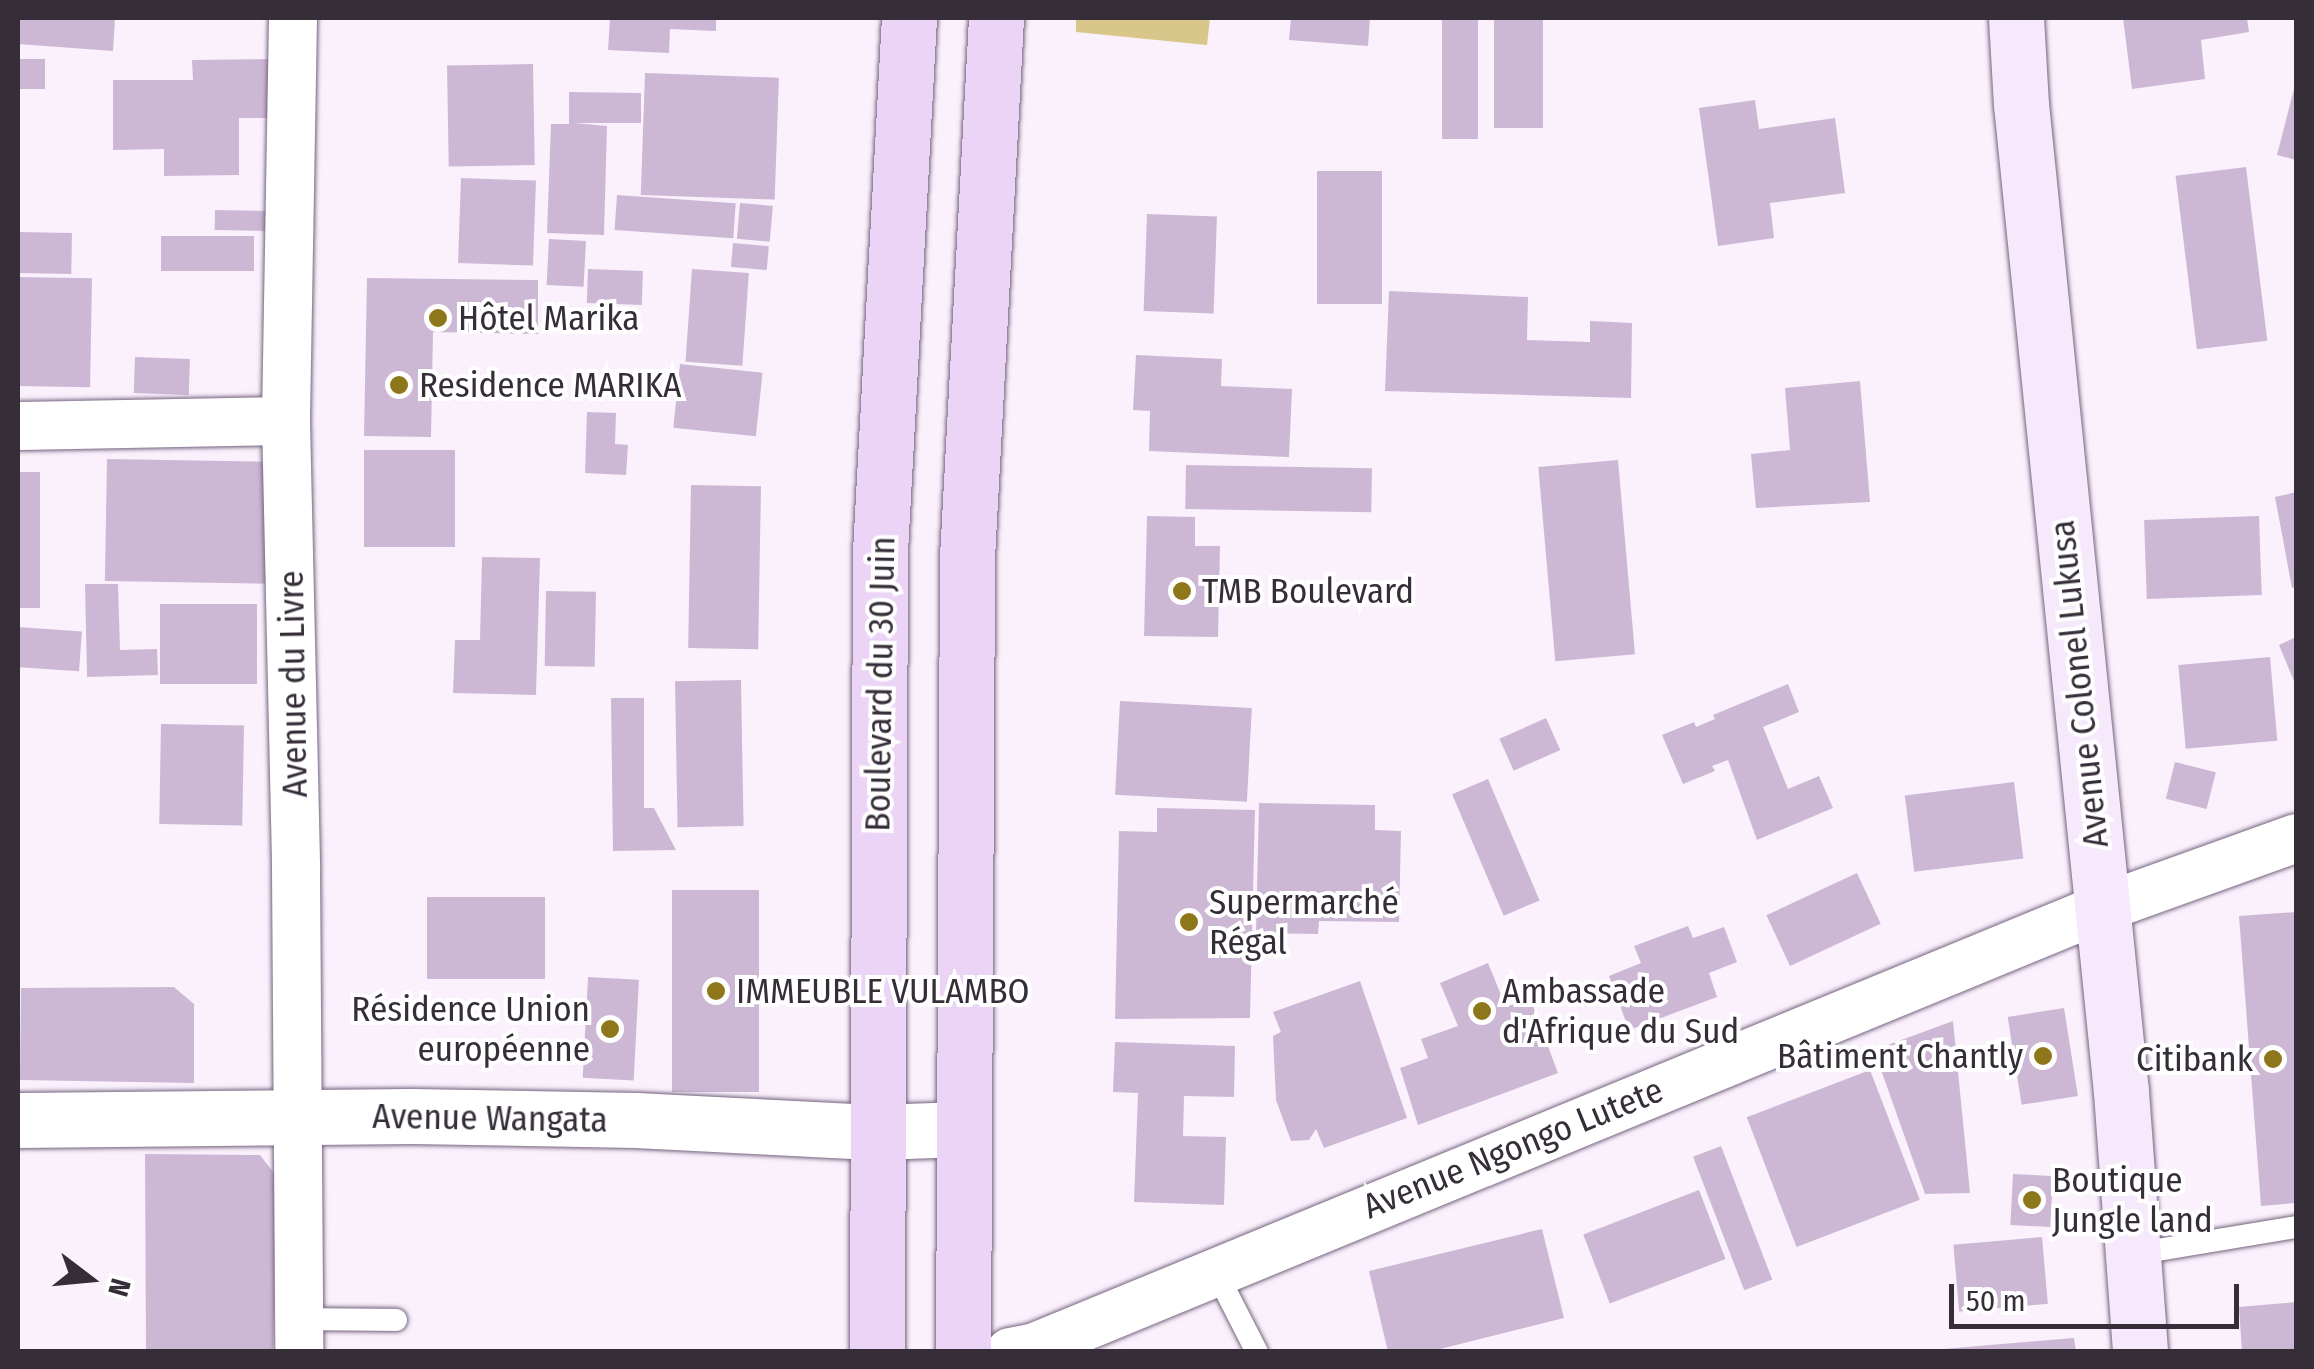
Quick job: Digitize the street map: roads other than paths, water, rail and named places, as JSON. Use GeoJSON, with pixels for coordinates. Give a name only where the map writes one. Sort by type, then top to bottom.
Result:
{"type":"FeatureCollection","features":[{"type":"Feature","properties":{"kind":"main road","name":"Boulevard du 30 Juin"},"geometry":{"type":"LineString","coordinates":[[877,1352],[880,551],[909,18]]}},
{"type":"Feature","properties":{"kind":"main road"},"geometry":{"type":"LineString","coordinates":[[963,1352],[968,557],[996,18]]}},
{"type":"Feature","properties":{"kind":"main road","name":"Avenue Colonel Lukusa"},"geometry":{"type":"LineString","coordinates":[[2016,18],[2025,143],[2102,908],[2140,1352]]}},
{"type":"Feature","properties":{"kind":"street","name":"Avenue du Livre"},"geometry":{"type":"LineString","coordinates":[[293,18],[286,422],[300,1335]]}},
{"type":"Feature","properties":{"kind":"street"},"geometry":{"type":"LineString","coordinates":[[18,426],[286,422]]}},
{"type":"Feature","properties":{"kind":"street","name":"Avenue Ngongo Lutete"},"geometry":{"type":"LineString","coordinates":[[1010,1352],[1035,1347],[2102,908],[2296,838]]}},
{"type":"Feature","properties":{"kind":"street","name":"Avenue Wangata"},"geometry":{"type":"LineString","coordinates":[[18,1120],[299,1116],[636,1120],[878,1132],[962,1129]]}},
{"type":"Feature","properties":{"kind":"lane"},"geometry":{"type":"LineString","coordinates":[[2134,1254],[2296,1227]]}},
{"type":"Feature","properties":{"kind":"lane"},"geometry":{"type":"LineString","coordinates":[[1215,1270],[1257,1352]]}},
{"type":"Feature","properties":{"kind":"lane"},"geometry":{"type":"LineString","coordinates":[[300,1335],[396,1320]]}},
{"type":"Feature","properties":{"kind":"place","name":"Hôtel Marika"},"geometry":{"type":"Point","coordinates":[438,318]}},
{"type":"Feature","properties":{"kind":"place","name":"Residence MARIKA"},"geometry":{"type":"Point","coordinates":[399,385]}},
{"type":"Feature","properties":{"kind":"place","name":"TMB Boulevard"},"geometry":{"type":"Point","coordinates":[1182,591]}},
{"type":"Feature","properties":{"kind":"place","name":"Supermarché Régal"},"geometry":{"type":"Point","coordinates":[1189,922]}},
{"type":"Feature","properties":{"kind":"place","name":"IMMEUBLE VULAMBO"},"geometry":{"type":"Point","coordinates":[716,991]}},
{"type":"Feature","properties":{"kind":"place","name":"Ambassade d'Afrique du Sud"},"geometry":{"type":"Point","coordinates":[1482,1011]}},
{"type":"Feature","properties":{"kind":"place","name":"Résidence Union européenne"},"geometry":{"type":"Point","coordinates":[610,1029]}},
{"type":"Feature","properties":{"kind":"place","name":"Bâtiment Chantly"},"geometry":{"type":"Point","coordinates":[2043,1056]}},
{"type":"Feature","properties":{"kind":"place","name":"Citibank"},"geometry":{"type":"Point","coordinates":[2273,1059]}},
{"type":"Feature","properties":{"kind":"place","name":"Boutique Jungle land"},"geometry":{"type":"Point","coordinates":[2032,1200]}}]}
